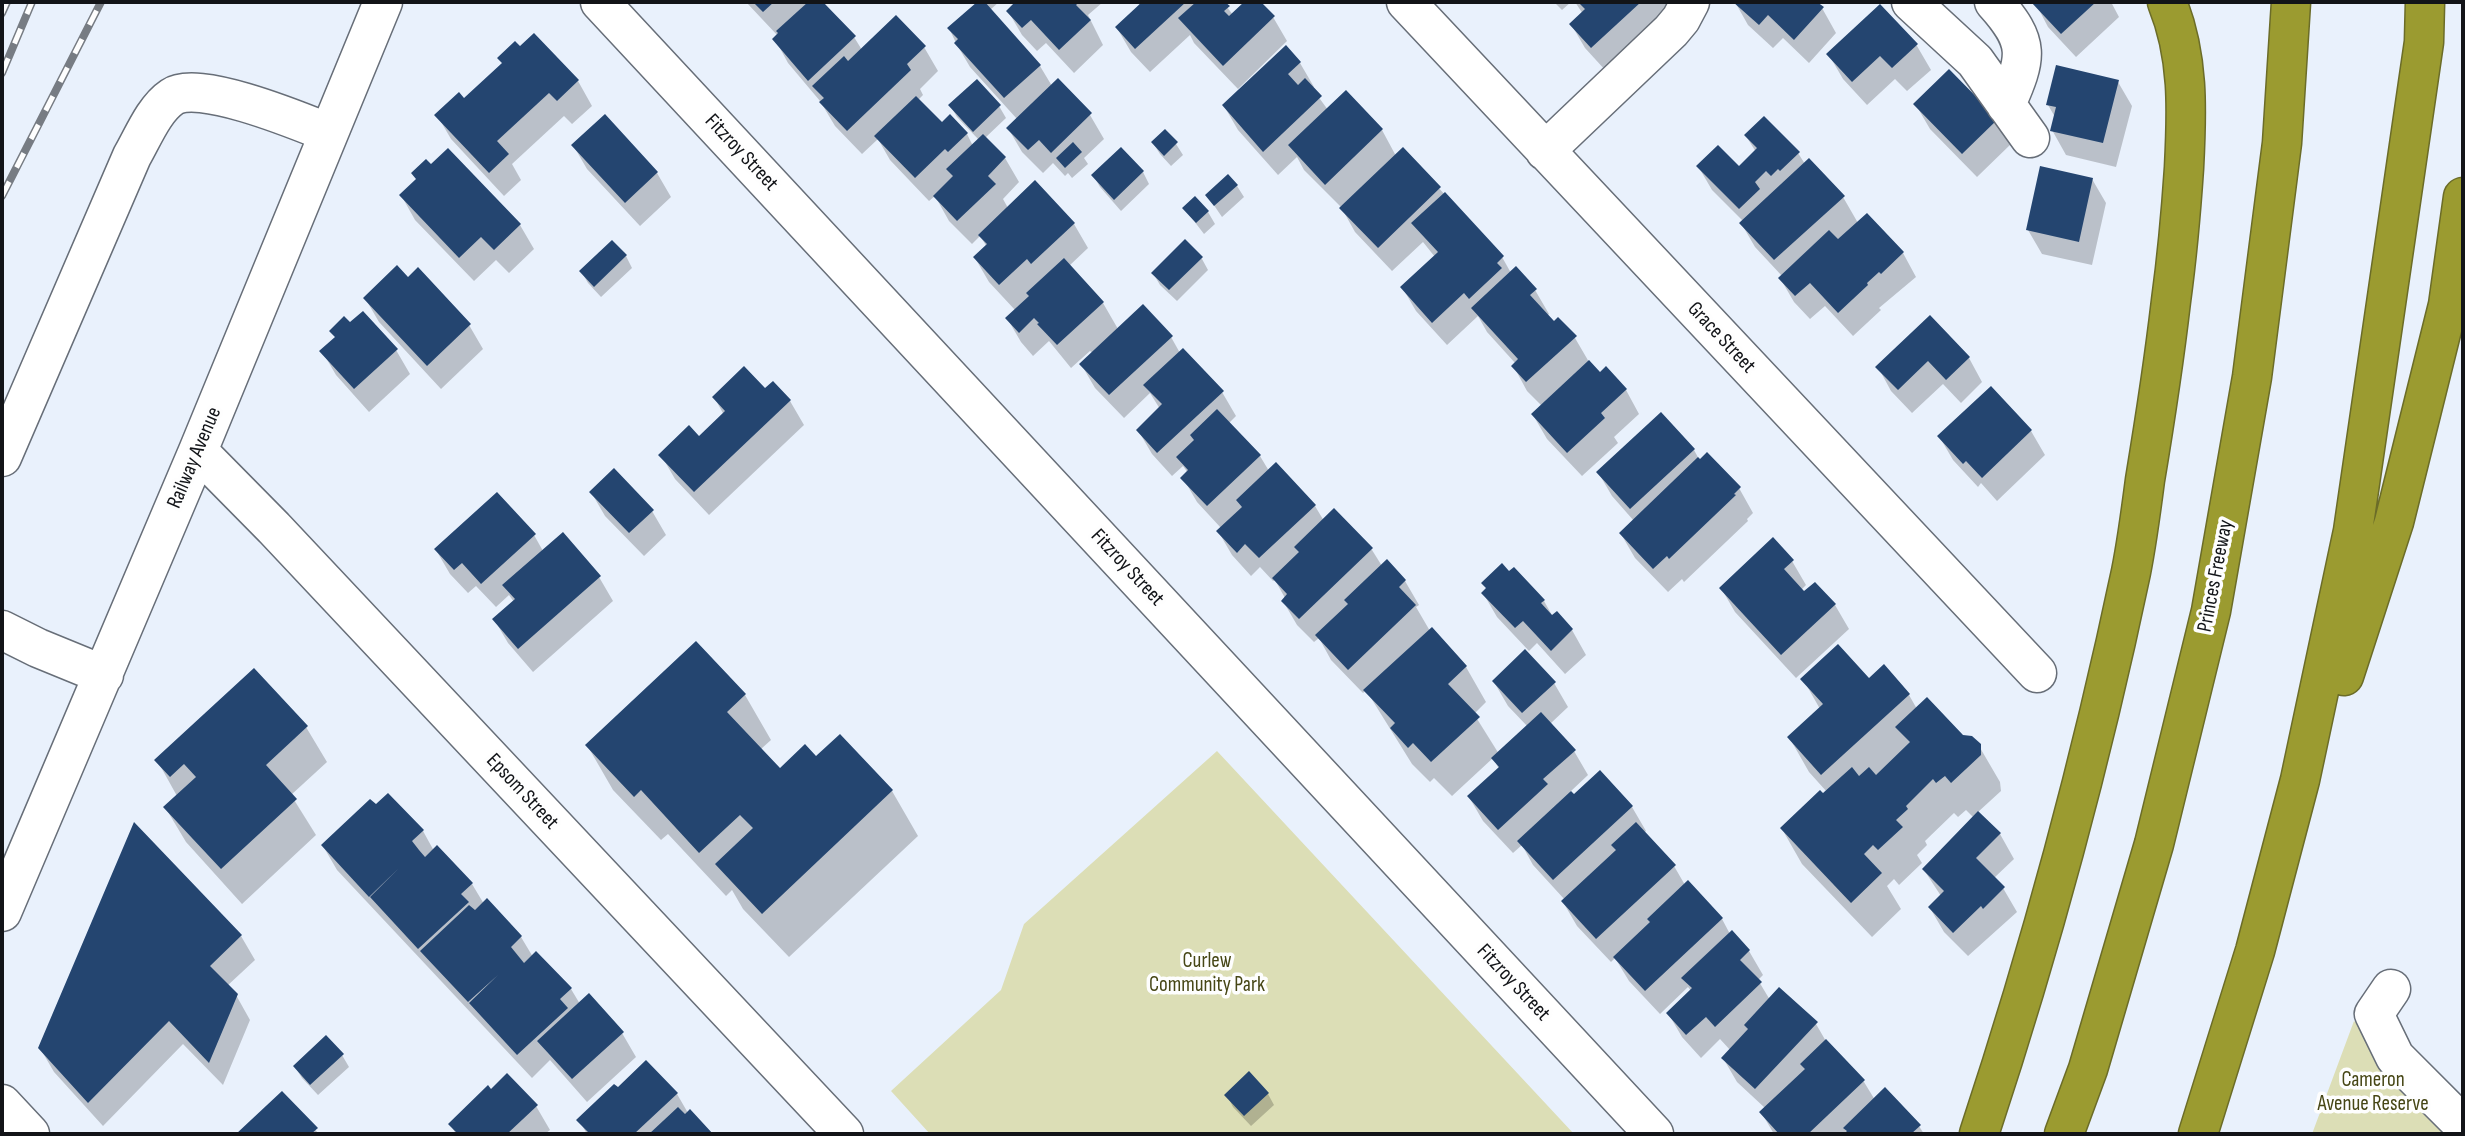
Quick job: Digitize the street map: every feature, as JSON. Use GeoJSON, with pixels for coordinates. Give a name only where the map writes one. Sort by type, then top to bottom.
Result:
{"type":"FeatureCollection","features":[{"type":"Feature","properties":{"kind":"highway"},"geometry":{"type":"LineString","coordinates":[[1979,1134],[2058,873],[2131,569],[2163,372],[2180,231],[2186,129],[2186,72],[2177,26],[2167,2]]}},
{"type":"Feature","properties":{"kind":"highway","name":"Princes Freeway"},"geometry":{"type":"LineString","coordinates":[[2064,1134],[2088,1069],[2154,844],[2211,611],[2252,377],[2282,143],[2291,2]]}},
{"type":"Feature","properties":{"kind":"highway"},"geometry":{"type":"LineString","coordinates":[[2255,951],[2300,780],[2353,531],[2424,42],[2425,2]]}},
{"type":"Feature","properties":{"kind":"highway"},"geometry":{"type":"LineString","coordinates":[[2198,1134],[2394,522],[2448,305],[2463,197]]}},
{"type":"Feature","properties":{"kind":"street","name":"Railway Avenue"},"geometry":{"type":"LineString","coordinates":[[2,912],[198,451],[383,2]]}},
{"type":"Feature","properties":{"kind":"street","name":"Fitzroy Street"},"geometry":{"type":"LineString","coordinates":[[600,2],[1654,1134]]}},
{"type":"Feature","properties":{"kind":"street","name":"Grace Street"},"geometry":{"type":"LineString","coordinates":[[1406,2],[2037,673]]}},
{"type":"Feature","properties":{"kind":"street"},"geometry":{"type":"LineString","coordinates":[[1545,151],[1671,31],[1681,19],[1689,2]]}},
{"type":"Feature","properties":{"kind":"street"},"geometry":{"type":"LineString","coordinates":[[1911,2],[1975,61],[2030,138]]}},
{"type":"Feature","properties":{"kind":"street"},"geometry":{"type":"LineString","coordinates":[[1994,2],[2014,23],[2022,43],[2023,66],[2006,105]]}},
{"type":"Feature","properties":{"kind":"street"},"geometry":{"type":"LineString","coordinates":[[2,457],[132,156],[160,109],[172,96],[182,92],[209,94],[270,110],[329,133]]}},
{"type":"Feature","properties":{"kind":"street","name":"Epsom Street"},"geometry":{"type":"LineString","coordinates":[[198,451],[274,528],[844,1134]]}},
{"type":"Feature","properties":{"kind":"street"},"geometry":{"type":"LineString","coordinates":[[2,630],[104,675]]}},
{"type":"Feature","properties":{"kind":"street"},"geometry":{"type":"LineString","coordinates":[[2391,989],[2374,1014],[2395,1057],[2463,1125]]}},
{"type":"Feature","properties":{"kind":"street"},"geometry":{"type":"LineString","coordinates":[[2,1104],[30,1134]]}},
{"type":"Feature","properties":{"kind":"green space","name":"Curlew Community Park"},"geometry":{"type":"Polygon","coordinates":[[[1217,751],[1574,1134],[930,1134],[891,1091],[1001,990],[1024,924],[1217,751]]]}},
{"type":"Feature","properties":{"kind":"green space","name":"Cameron Avenue Reserve"},"geometry":{"type":"Polygon","coordinates":[[[2354,1021],[2463,1122],[2463,1134],[2312,1134],[2354,1021]]]}},
{"type":"Feature","properties":{"kind":"building"},"geometry":{"type":"Polygon","coordinates":[[[753,2],[774,2],[763,12],[753,2]]]}},
{"type":"Feature","properties":{"kind":"building"},"geometry":{"type":"Polygon","coordinates":[[[808,2],[823,2],[856,36],[808,81],[772,39],[778,33],[776,31],[808,2]]]}},
{"type":"Feature","properties":{"kind":"building"},"geometry":{"type":"Polygon","coordinates":[[[977,2],[985,2],[1041,65],[1004,98],[954,43],[958,39],[947,28],[977,2]]]}},
{"type":"Feature","properties":{"kind":"building"},"geometry":{"type":"Polygon","coordinates":[[[1015,2],[1079,2],[1076,5],[1091,20],[1059,50],[1031,20],[1022,28],[1006,11],[1015,2]]]}},
{"type":"Feature","properties":{"kind":"building"},"geometry":{"type":"Polygon","coordinates":[[[1142,2],[1186,2],[1135,49],[1115,27],[1142,2]]]}},
{"type":"Feature","properties":{"kind":"building"},"geometry":{"type":"Polygon","coordinates":[[[1196,2],[1225,2],[1230,6],[1224,11],[1229,16],[1244,2],[1261,2],[1275,16],[1223,66],[1178,18],[1196,2]]]}},
{"type":"Feature","properties":{"kind":"building"},"geometry":{"type":"Polygon","coordinates":[[[1578,2],[1641,2],[1591,48],[1569,24],[1585,9],[1578,2]]]}},
{"type":"Feature","properties":{"kind":"building"},"geometry":{"type":"Polygon","coordinates":[[[1733,2],[1817,2],[1824,7],[1794,40],[1768,15],[1759,25],[1733,2]]]}},
{"type":"Feature","properties":{"kind":"building"},"geometry":{"type":"Polygon","coordinates":[[[2031,2],[2096,2],[2061,34],[2031,2]]]}},
{"type":"Feature","properties":{"kind":"building"},"geometry":{"type":"Polygon","coordinates":[[[1880,4],[1918,44],[1892,68],[1880,56],[1852,82],[1826,54],[1880,4]]]}},
{"type":"Feature","properties":{"kind":"building"},"geometry":{"type":"Polygon","coordinates":[[[896,15],[926,46],[907,64],[911,70],[847,131],[819,102],[824,98],[812,86],[844,56],[848,61],[896,15]]]}},
{"type":"Feature","properties":{"kind":"building"},"geometry":{"type":"Polygon","coordinates":[[[534,33],[579,80],[557,101],[549,93],[497,141],[509,154],[489,173],[434,115],[459,92],[464,98],[502,63],[497,58],[515,41],[520,46],[534,33]]]}},
{"type":"Feature","properties":{"kind":"building"},"geometry":{"type":"Polygon","coordinates":[[[1286,45],[1301,62],[1288,74],[1298,85],[1305,78],[1322,96],[1263,152],[1222,105],[1286,45]]]}},
{"type":"Feature","properties":{"kind":"building"},"geometry":{"type":"Polygon","coordinates":[[[2056,65],[2119,80],[2103,143],[2050,131],[2056,107],[2046,105],[2056,65]]]}},
{"type":"Feature","properties":{"kind":"building"},"geometry":{"type":"Polygon","coordinates":[[[1949,69],[1998,119],[1962,154],[1913,104],[1949,69]]]}},
{"type":"Feature","properties":{"kind":"building"},"geometry":{"type":"Polygon","coordinates":[[[1058,78],[1092,113],[1051,153],[1039,140],[1028,150],[1006,128],[1058,78]]]}},
{"type":"Feature","properties":{"kind":"building"},"geometry":{"type":"Polygon","coordinates":[[[977,79],[1001,105],[973,132],[948,105],[977,79]]]}},
{"type":"Feature","properties":{"kind":"building"},"geometry":{"type":"Polygon","coordinates":[[[1346,90],[1383,129],[1325,185],[1288,145],[1346,90]]]}},
{"type":"Feature","properties":{"kind":"building"},"geometry":{"type":"Polygon","coordinates":[[[916,96],[942,122],[950,114],[968,133],[948,152],[945,149],[915,178],[874,136],[916,96]]]}},
{"type":"Feature","properties":{"kind":"building"},"geometry":{"type":"Polygon","coordinates":[[[605,114],[658,172],[625,203],[571,145],[605,114]]]}},
{"type":"Feature","properties":{"kind":"building"},"geometry":{"type":"Polygon","coordinates":[[[1764,116],[1800,152],[1780,171],[1778,169],[1771,176],[1766,171],[1755,182],[1760,189],[1739,209],[1696,166],[1718,145],[1739,166],[1757,148],[1744,135],[1764,116]]]}},
{"type":"Feature","properties":{"kind":"building"},"geometry":{"type":"Polygon","coordinates":[[[1165,129],[1178,142],[1164,156],[1151,142],[1165,129]]]}},
{"type":"Feature","properties":{"kind":"building"},"geometry":{"type":"Polygon","coordinates":[[[983,134],[1006,157],[988,176],[996,184],[957,221],[933,196],[953,176],[946,169],[983,134]]]}},
{"type":"Feature","properties":{"kind":"building"},"geometry":{"type":"Polygon","coordinates":[[[1073,142],[1082,152],[1065,168],[1056,158],[1073,142]]]}},
{"type":"Feature","properties":{"kind":"building"},"geometry":{"type":"Polygon","coordinates":[[[1121,147],[1144,171],[1114,200],[1091,175],[1121,147]]]}},
{"type":"Feature","properties":{"kind":"building"},"geometry":{"type":"Polygon","coordinates":[[[1403,147],[1441,187],[1378,248],[1339,208],[1403,147]]]}},
{"type":"Feature","properties":{"kind":"building"},"geometry":{"type":"Polygon","coordinates":[[[448,148],[521,224],[494,250],[481,237],[459,258],[399,195],[416,179],[411,173],[426,159],[431,164],[448,148]]]}},
{"type":"Feature","properties":{"kind":"building"},"geometry":{"type":"Polygon","coordinates":[[[1809,158],[1845,196],[1774,260],[1739,223],[1809,158]]]}},
{"type":"Feature","properties":{"kind":"building"},"geometry":{"type":"Polygon","coordinates":[[[2040,166],[2093,178],[2079,242],[2026,230],[2040,166]]]}},
{"type":"Feature","properties":{"kind":"building"},"geometry":{"type":"Polygon","coordinates":[[[1228,174],[1238,185],[1214,206],[1205,195],[1228,174]]]}},
{"type":"Feature","properties":{"kind":"building"},"geometry":{"type":"Polygon","coordinates":[[[1035,180],[1075,223],[1031,264],[1027,259],[999,285],[973,257],[987,244],[978,235],[1035,180]]]}},
{"type":"Feature","properties":{"kind":"building"},"geometry":{"type":"Polygon","coordinates":[[[1445,192],[1504,256],[1497,263],[1502,268],[1469,299],[1464,293],[1432,323],[1400,287],[1438,252],[1411,223],[1445,192]]]}},
{"type":"Feature","properties":{"kind":"building"},"geometry":{"type":"Polygon","coordinates":[[[1195,196],[1209,211],[1196,223],[1182,208],[1195,196]]]}},
{"type":"Feature","properties":{"kind":"building"},"geometry":{"type":"Polygon","coordinates":[[[1867,213],[1904,252],[1867,283],[1868,285],[1838,313],[1810,283],[1795,296],[1778,278],[1829,230],[1838,239],[1867,213]]]}},
{"type":"Feature","properties":{"kind":"building"},"geometry":{"type":"Polygon","coordinates":[[[1185,239],[1203,257],[1169,290],[1151,273],[1185,239]]]}},
{"type":"Feature","properties":{"kind":"building"},"geometry":{"type":"Polygon","coordinates":[[[612,240],[627,255],[594,287],[579,271],[612,240]]]}},
{"type":"Feature","properties":{"kind":"building"},"geometry":{"type":"Polygon","coordinates":[[[1064,258],[1104,302],[1057,345],[1034,318],[1019,333],[1005,318],[1029,296],[1026,293],[1064,258]]]}},
{"type":"Feature","properties":{"kind":"building"},"geometry":{"type":"Polygon","coordinates":[[[397,265],[408,277],[418,267],[471,324],[427,366],[363,298],[397,265]]]}},
{"type":"Feature","properties":{"kind":"building"},"geometry":{"type":"Polygon","coordinates":[[[1516,266],[1537,289],[1530,295],[1554,321],[1558,317],[1577,336],[1526,382],[1511,366],[1518,359],[1471,308],[1516,266]]]}},
{"type":"Feature","properties":{"kind":"building"},"geometry":{"type":"Polygon","coordinates":[[[1143,304],[1173,336],[1109,395],[1079,364],[1143,304]]]}},
{"type":"Feature","properties":{"kind":"building"},"geometry":{"type":"Polygon","coordinates":[[[363,311],[398,349],[354,389],[319,351],[335,337],[329,331],[344,316],[350,322],[363,311]]]}},
{"type":"Feature","properties":{"kind":"building"},"geometry":{"type":"Polygon","coordinates":[[[1930,315],[1970,357],[1946,380],[1928,361],[1898,390],[1875,367],[1930,315]]]}},
{"type":"Feature","properties":{"kind":"building"},"geometry":{"type":"Polygon","coordinates":[[[1183,348],[1224,391],[1157,453],[1136,430],[1162,404],[1143,385],[1183,348]]]}},
{"type":"Feature","properties":{"kind":"building"},"geometry":{"type":"Polygon","coordinates":[[[1589,360],[1600,372],[1606,366],[1627,389],[1601,413],[1605,418],[1567,453],[1531,414],[1589,360]]]}},
{"type":"Feature","properties":{"kind":"building"},"geometry":{"type":"Polygon","coordinates":[[[744,366],[765,388],[773,381],[791,400],[694,492],[658,455],[689,425],[699,436],[725,411],[712,397],[744,366]]]}},
{"type":"Feature","properties":{"kind":"building"},"geometry":{"type":"Polygon","coordinates":[[[1991,386],[2032,430],[1982,478],[1966,461],[1963,464],[1937,436],[1991,386]]]}},
{"type":"Feature","properties":{"kind":"building"},"geometry":{"type":"Polygon","coordinates":[[[1217,409],[1261,455],[1207,506],[1180,478],[1188,470],[1176,457],[1194,440],[1190,435],[1217,409]]]}},
{"type":"Feature","properties":{"kind":"building"},"geometry":{"type":"Polygon","coordinates":[[[1661,412],[1695,449],[1630,509],[1596,472],[1661,412]]]}},
{"type":"Feature","properties":{"kind":"building"},"geometry":{"type":"Polygon","coordinates":[[[1707,452],[1741,487],[1734,494],[1736,495],[1669,559],[1667,556],[1653,569],[1619,533],[1698,457],[1700,459],[1707,452]]]}},
{"type":"Feature","properties":{"kind":"building"},"geometry":{"type":"Polygon","coordinates":[[[1276,462],[1316,505],[1259,558],[1245,544],[1237,553],[1216,531],[1242,507],[1236,500],[1276,462]]]}},
{"type":"Feature","properties":{"kind":"building"},"geometry":{"type":"Polygon","coordinates":[[[614,468],[654,510],[629,533],[589,492],[614,468]]]}},
{"type":"Feature","properties":{"kind":"building"},"geometry":{"type":"Polygon","coordinates":[[[497,492],[536,534],[481,584],[462,563],[454,570],[434,549],[497,492]]]}},
{"type":"Feature","properties":{"kind":"building"},"geometry":{"type":"Polygon","coordinates":[[[1334,508],[1373,548],[1299,619],[1281,601],[1287,594],[1272,578],[1299,552],[1294,547],[1334,508]]]}},
{"type":"Feature","properties":{"kind":"building"},"geometry":{"type":"Polygon","coordinates":[[[563,532],[601,576],[518,649],[492,619],[515,599],[502,585],[563,532]]]}},
{"type":"Feature","properties":{"kind":"building"},"geometry":{"type":"Polygon","coordinates":[[[1773,537],[1794,560],[1784,569],[1804,591],[1815,582],[1836,604],[1781,655],[1719,588],[1773,537]]]}},
{"type":"Feature","properties":{"kind":"building"},"geometry":{"type":"Polygon","coordinates":[[[1387,559],[1406,580],[1399,587],[1416,605],[1348,670],[1315,635],[1348,604],[1344,600],[1387,559]]]}},
{"type":"Feature","properties":{"kind":"building"},"geometry":{"type":"Polygon","coordinates":[[[1502,563],[1509,571],[1514,567],[1545,600],[1541,603],[1552,615],[1557,611],[1573,629],[1551,651],[1523,621],[1515,628],[1481,593],[1486,588],[1481,583],[1502,563]]]}},
{"type":"Feature","properties":{"kind":"building"},"geometry":{"type":"Polygon","coordinates":[[[1432,627],[1467,666],[1448,684],[1480,717],[1431,762],[1413,743],[1408,748],[1390,728],[1395,723],[1363,690],[1432,627]]]}},
{"type":"Feature","properties":{"kind":"building"},"geometry":{"type":"Polygon","coordinates":[[[696,641],[746,694],[727,712],[780,768],[805,744],[816,756],[840,734],[893,790],[762,914],[715,864],[753,828],[740,815],[699,853],[641,790],[634,797],[585,745],[696,641]]]}},
{"type":"Feature","properties":{"kind":"building"},"geometry":{"type":"Polygon","coordinates":[[[1838,644],[1869,678],[1884,664],[1910,694],[1821,775],[1787,737],[1823,704],[1800,679],[1838,644]]]}},
{"type":"Feature","properties":{"kind":"building"},"geometry":{"type":"Polygon","coordinates":[[[1525,649],[1556,682],[1522,713],[1492,681],[1525,649]]]}},
{"type":"Feature","properties":{"kind":"building"},"geometry":{"type":"Polygon","coordinates":[[[254,668],[308,726],[266,765],[297,799],[221,869],[163,807],[196,777],[184,764],[170,777],[154,760],[254,668]]]}},
{"type":"Feature","properties":{"kind":"building"},"geometry":{"type":"Polygon","coordinates":[[[1927,697],[1963,735],[1972,736],[1981,744],[1981,755],[1951,783],[1945,776],[1936,783],[1933,779],[1906,806],[1908,809],[1896,820],[1903,827],[1878,850],[1873,845],[1864,854],[1882,873],[1851,903],[1780,828],[1820,790],[1823,793],[1852,767],[1859,776],[1869,767],[1876,775],[1910,742],[1895,727],[1927,697]]]}},
{"type":"Feature","properties":{"kind":"building"},"geometry":{"type":"Polygon","coordinates":[[[1541,712],[1576,750],[1543,779],[1548,784],[1498,830],[1467,796],[1499,767],[1491,758],[1541,712]]]}},
{"type":"Feature","properties":{"kind":"building"},"geometry":{"type":"Polygon","coordinates":[[[1600,770],[1633,806],[1553,880],[1517,841],[1571,791],[1574,794],[1600,770]]]}},
{"type":"Feature","properties":{"kind":"building"},"geometry":{"type":"Polygon","coordinates":[[[388,793],[424,830],[412,841],[425,857],[437,845],[473,883],[461,894],[469,902],[418,949],[370,897],[398,869],[369,897],[321,845],[370,799],[376,804],[388,793]]]}},
{"type":"Feature","properties":{"kind":"building"},"geometry":{"type":"Polygon","coordinates":[[[1978,811],[2001,833],[1976,858],[2005,887],[1953,933],[1928,907],[1944,891],[1922,869],[1978,811]]]}},
{"type":"Feature","properties":{"kind":"building"},"geometry":{"type":"Polygon","coordinates":[[[134,822],[242,935],[210,966],[238,994],[209,1063],[169,1021],[88,1103],[38,1048],[134,822]]]}},
{"type":"Feature","properties":{"kind":"building"},"geometry":{"type":"Polygon","coordinates":[[[1636,822],[1676,865],[1596,939],[1561,901],[1616,850],[1611,845],[1636,822]]]}},
{"type":"Feature","properties":{"kind":"building"},"geometry":{"type":"Polygon","coordinates":[[[1688,880],[1723,918],[1645,991],[1613,957],[1650,922],[1647,919],[1688,880]]]}},
{"type":"Feature","properties":{"kind":"building"},"geometry":{"type":"Polygon","coordinates":[[[487,898],[522,936],[511,947],[524,963],[536,951],[572,988],[560,999],[568,1008],[517,1055],[469,1003],[498,975],[468,1002],[420,951],[469,905],[475,910],[487,898]]]}},
{"type":"Feature","properties":{"kind":"building"},"geometry":{"type":"Polygon","coordinates":[[[1732,930],[1750,950],[1740,960],[1762,982],[1715,1027],[1706,1017],[1686,1035],[1666,1013],[1692,988],[1681,978],[1732,930]]]}},
{"type":"Feature","properties":{"kind":"building"},"geometry":{"type":"Polygon","coordinates":[[[1779,987],[1818,1022],[1755,1089],[1721,1058],[1748,1029],[1744,1025],[1779,987]]]}},
{"type":"Feature","properties":{"kind":"building"},"geometry":{"type":"Polygon","coordinates":[[[589,993],[624,1032],[572,1079],[537,1041],[589,993]]]}},
{"type":"Feature","properties":{"kind":"building"},"geometry":{"type":"Polygon","coordinates":[[[326,1035],[344,1054],[310,1085],[293,1066],[326,1035]]]}},
{"type":"Feature","properties":{"kind":"building"},"geometry":{"type":"Polygon","coordinates":[[[1826,1039],[1865,1080],[1808,1134],[1779,1134],[1759,1112],[1805,1069],[1800,1064],[1826,1039]]]}},
{"type":"Feature","properties":{"kind":"building"},"geometry":{"type":"Polygon","coordinates":[[[646,1060],[678,1093],[634,1134],[590,1134],[576,1120],[614,1084],[618,1087],[646,1060]]]}},
{"type":"Feature","properties":{"kind":"building"},"geometry":{"type":"Polygon","coordinates":[[[1249,1071],[1269,1093],[1244,1116],[1224,1095],[1249,1071]]]}},
{"type":"Feature","properties":{"kind":"building"},"geometry":{"type":"Polygon","coordinates":[[[507,1073],[538,1105],[507,1134],[458,1134],[448,1124],[488,1085],[491,1089],[507,1073]]]}},
{"type":"Feature","properties":{"kind":"building"},"geometry":{"type":"Polygon","coordinates":[[[1885,1087],[1921,1125],[1911,1134],[1844,1134],[1847,1131],[1843,1128],[1885,1087]]]}},
{"type":"Feature","properties":{"kind":"building"},"geometry":{"type":"Polygon","coordinates":[[[282,1091],[318,1128],[311,1134],[236,1134],[282,1091]]]}},
{"type":"Feature","properties":{"kind":"building"},"geometry":{"type":"Polygon","coordinates":[[[678,1107],[685,1114],[690,1109],[713,1134],[649,1134],[678,1107]]]}},
{"type":"Feature","properties":{"kind":"railway"},"geometry":{"type":"LineString","coordinates":[[2,13],[7,2]]}},
{"type":"Feature","properties":{"kind":"railway"},"geometry":{"type":"LineString","coordinates":[[2,73],[32,2]]}},
{"type":"Feature","properties":{"kind":"railway"},"geometry":{"type":"LineString","coordinates":[[2,196],[101,2]]}}]}
